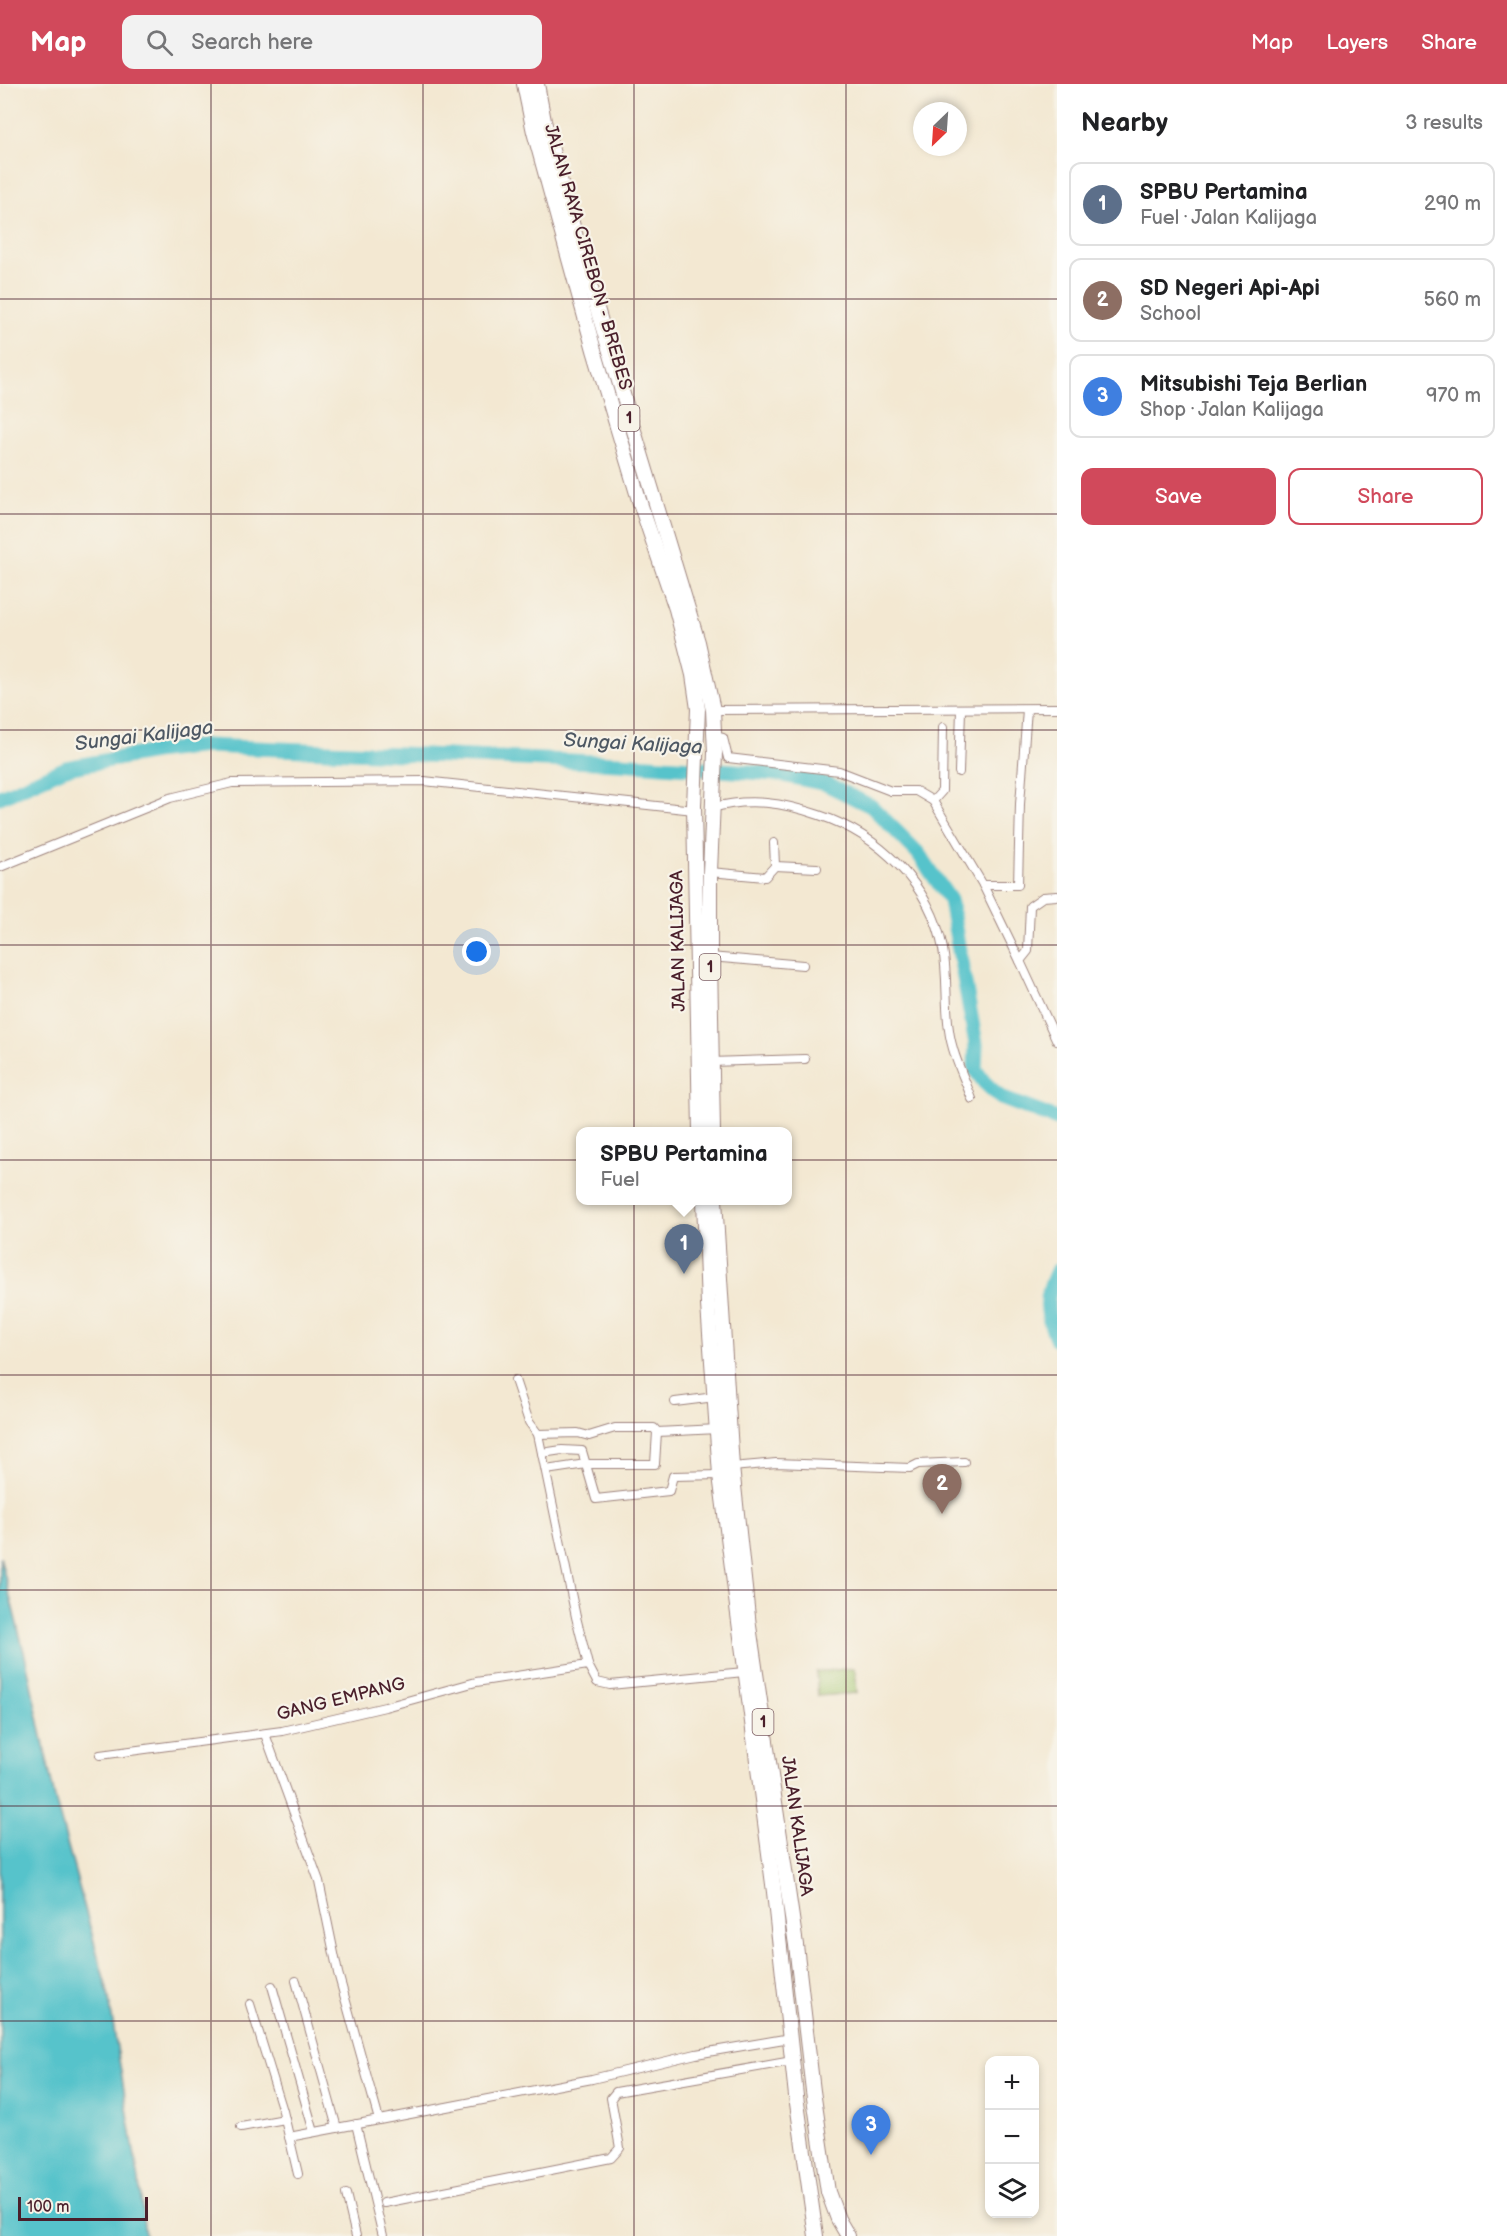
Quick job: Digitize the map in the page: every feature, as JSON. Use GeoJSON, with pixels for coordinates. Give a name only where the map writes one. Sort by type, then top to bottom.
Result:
{"type":"FeatureCollection","features":[{"type":"Feature","properties":{"kind":"highway","name":"JALAN RAYA CIREBON - BREBES"},"geometry":{"type":"LineString","coordinates":[[524,84],[534,132],[564,216],[698,642],[713,710],[715,753]]}},
{"type":"Feature","properties":{"kind":"highway","name":"JALAN RAYA CIREBON - BREBES"},"geometry":{"type":"LineString","coordinates":[[537,84],[564,216],[639,500],[687,646],[698,709],[696,751]]}},
{"type":"Feature","properties":{"kind":"highway","name":"JALAN KALIJAGA"},"geometry":{"type":"LineString","coordinates":[[696,751],[694,808],[700,1127]]}},
{"type":"Feature","properties":{"kind":"highway","name":"JALAN KALIJAGA"},"geometry":{"type":"LineString","coordinates":[[713,1127],[710,872],[715,753]]}},
{"type":"Feature","properties":{"kind":"highway","name":"JALAN KALIJAGA"},"geometry":{"type":"LineString","coordinates":[[704,1205],[720,1475],[744,1672],[758,1760],[795,2096],[816,2236]]}},
{"type":"Feature","properties":{"kind":"highway","name":"JALAN KALIJAGA"},"geometry":{"type":"LineString","coordinates":[[715,1205],[732,1467],[750,1626],[796,1945],[813,2091],[828,2192],[838,2220],[848,2236]]}},
{"type":"Feature","properties":{"kind":"highway"},"geometry":{"type":"LineString","coordinates":[[795,2096],[813,2091]]}},
{"type":"Feature","properties":{"kind":"street"},"geometry":{"type":"LineString","coordinates":[[713,710],[1057,708]]}},
{"type":"Feature","properties":{"kind":"street"},"geometry":{"type":"LineString","coordinates":[[982,885],[1018,885],[1020,804],[1027,709]]}},
{"type":"Feature","properties":{"kind":"street"},"geometry":{"type":"LineString","coordinates":[[959,771],[961,710]]}},
{"type":"Feature","properties":{"kind":"street"},"geometry":{"type":"LineString","coordinates":[[933,801],[942,791],[944,727]]}},
{"type":"Feature","properties":{"kind":"street"},"geometry":{"type":"LineString","coordinates":[[714,736],[723,738],[728,758],[839,771],[891,791],[916,792],[933,801],[982,885],[1057,1041]]}},
{"type":"Feature","properties":{"kind":"street"},"geometry":{"type":"LineString","coordinates":[[0,867],[170,798],[201,788],[232,783],[424,781],[694,808]]}},
{"type":"Feature","properties":{"kind":"street"},"geometry":{"type":"LineString","coordinates":[[713,805],[752,801],[811,812],[856,831],[884,851],[904,870],[921,894],[940,938],[949,1031],[972,1099]]}},
{"type":"Feature","properties":{"kind":"street"},"geometry":{"type":"LineString","coordinates":[[710,872],[765,878],[775,866],[774,843]]}},
{"type":"Feature","properties":{"kind":"street"},"geometry":{"type":"LineString","coordinates":[[775,866],[817,868]]}},
{"type":"Feature","properties":{"kind":"street"},"geometry":{"type":"LineString","coordinates":[[1020,961],[1028,951],[1030,906],[1040,898],[1057,896]]}},
{"type":"Feature","properties":{"kind":"street"},"geometry":{"type":"LineString","coordinates":[[710,957],[803,965]]}},
{"type":"Feature","properties":{"kind":"street"},"geometry":{"type":"LineString","coordinates":[[711,1062],[805,1059]]}},
{"type":"Feature","properties":{"kind":"street"},"geometry":{"type":"LineString","coordinates":[[515,1380],[529,1422],[538,1434],[588,1665],[597,1682],[610,1685],[744,1672]]}},
{"type":"Feature","properties":{"kind":"street"},"geometry":{"type":"LineString","coordinates":[[675,1402],[715,1397]]}},
{"type":"Feature","properties":{"kind":"street"},"geometry":{"type":"LineString","coordinates":[[538,1434],[578,1432],[589,1436],[615,1428],[651,1427],[657,1432],[718,1429]]}},
{"type":"Feature","properties":{"kind":"street"},"geometry":{"type":"LineString","coordinates":[[546,1470],[586,1464],[655,1464],[657,1432]]}},
{"type":"Feature","properties":{"kind":"street"},"geometry":{"type":"LineString","coordinates":[[542,1453],[581,1450],[596,1499],[669,1491],[673,1476],[720,1475]]}},
{"type":"Feature","properties":{"kind":"street"},"geometry":{"type":"LineString","coordinates":[[732,1467],[776,1463],[910,1468],[918,1464],[964,1462]]}},
{"type":"Feature","properties":{"kind":"street","name":"GANG EMPANG"},"geometry":{"type":"LineString","coordinates":[[100,1755],[265,1734],[385,1707],[476,1682],[588,1665]]}},
{"type":"Feature","properties":{"kind":"street"},"geometry":{"type":"LineString","coordinates":[[265,1734],[320,1881],[338,1973],[379,2120]]}},
{"type":"Feature","properties":{"kind":"street"},"geometry":{"type":"LineString","coordinates":[[296,1981],[337,2128]]}},
{"type":"Feature","properties":{"kind":"street"},"geometry":{"type":"LineString","coordinates":[[272,1986],[314,2132]]}},
{"type":"Feature","properties":{"kind":"street"},"geometry":{"type":"LineString","coordinates":[[250,2004],[285,2119],[298,2174]]}},
{"type":"Feature","properties":{"kind":"street"},"geometry":{"type":"LineString","coordinates":[[289,2137],[592,2079],[696,2054],[790,2038]]}},
{"type":"Feature","properties":{"kind":"street"},"geometry":{"type":"LineString","coordinates":[[384,2203],[611,2158],[620,2148],[611,2098],[616,2092],[792,2061]]}},
{"type":"Feature","properties":{"kind":"street"},"geometry":{"type":"LineString","coordinates":[[241,2127],[285,2119]]}},
{"type":"Feature","properties":{"kind":"street"},"geometry":{"type":"LineString","coordinates":[[356,2124],[383,2236]]}},
{"type":"Feature","properties":{"kind":"street"},"geometry":{"type":"LineString","coordinates":[[346,2194],[356,2236]]}},
{"type":"Feature","properties":{"kind":"green space"},"geometry":{"type":"Polygon","coordinates":[[[855,1668],[857,1693],[818,1696],[816,1672],[855,1668]]]}},
{"type":"Feature","properties":{"kind":"water"},"geometry":{"type":"Polygon","coordinates":[[[0,1557],[26,1660],[55,1799],[108,1993],[139,2181],[145,2236],[0,2236],[0,1557]]]}},
{"type":"Feature","properties":{"kind":"waterway","name":"Sungai Kalijaga"},"geometry":{"type":"LineString","coordinates":[[0,797],[66,768],[154,752],[206,746],[619,763],[778,774],[826,784],[871,806],[918,853],[950,900],[976,1044],[975,1069],[984,1082],[1001,1098],[1057,1119]]}},
{"type":"Feature","properties":{"kind":"waterway","name":"Sungai Kalijaga"},"geometry":{"type":"LineString","coordinates":[[1057,1271],[1048,1298],[1048,1313],[1057,1340]]}},
{"type":"Feature","properties":{"kind":"place","name":"SPBU Pertamina"},"geometry":{"type":"Point","coordinates":[684,1274]}},
{"type":"Feature","properties":{"kind":"place","name":"SD Negeri Api-Api"},"geometry":{"type":"Point","coordinates":[942,1514]}},
{"type":"Feature","properties":{"kind":"place","name":"Mitsubishi Teja Berlian"},"geometry":{"type":"Point","coordinates":[871,2155]}}]}
